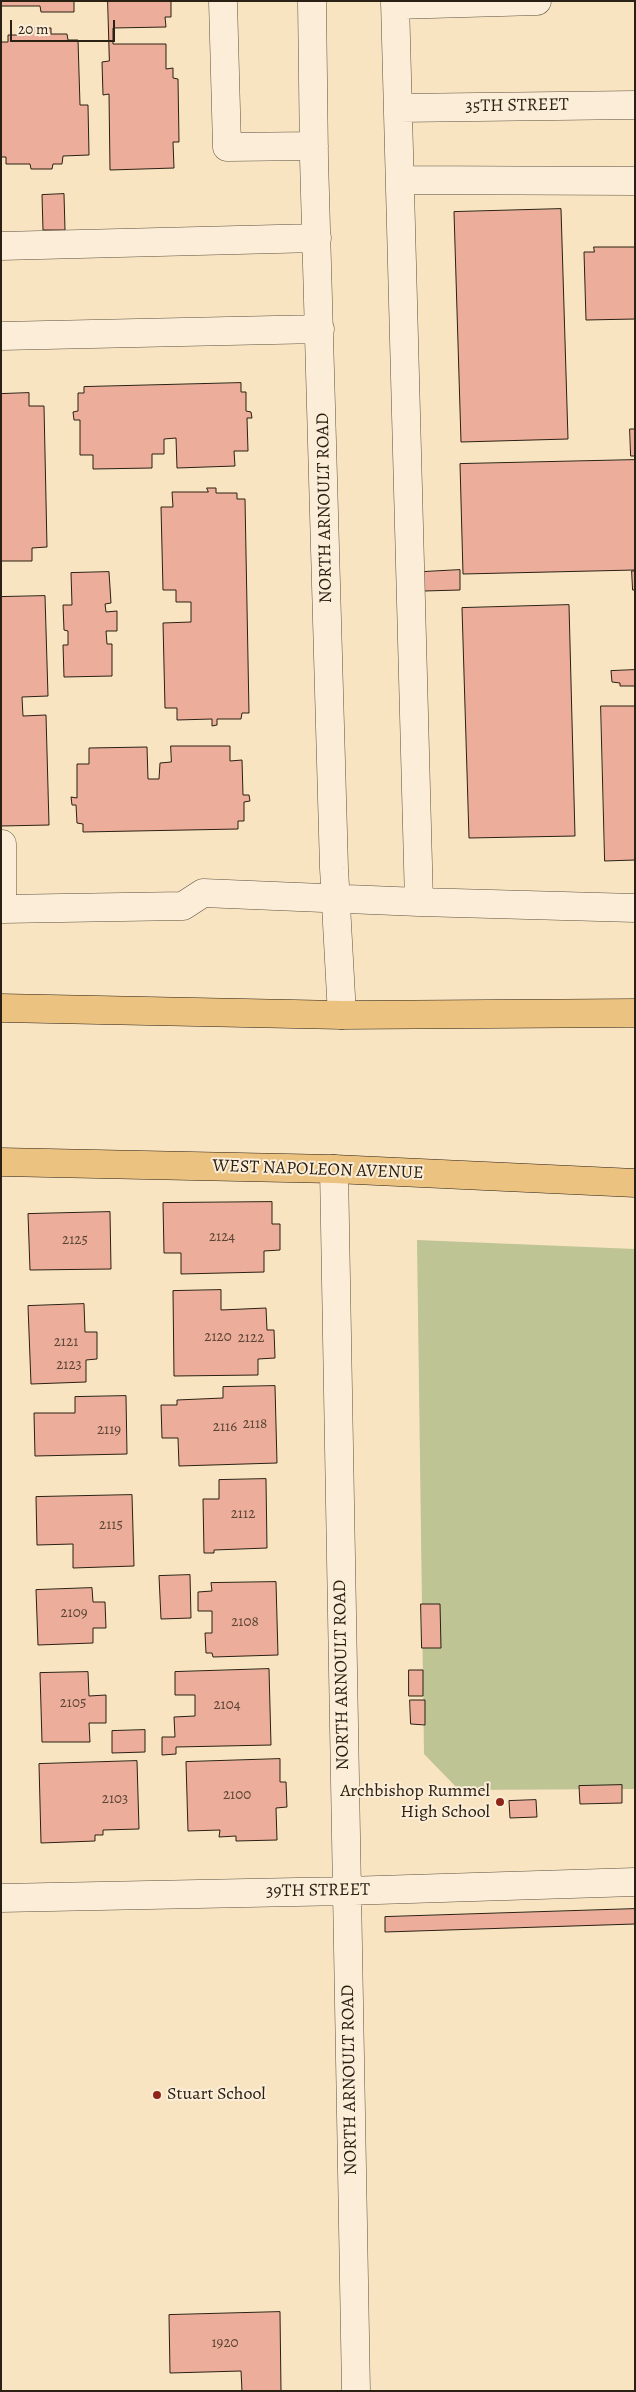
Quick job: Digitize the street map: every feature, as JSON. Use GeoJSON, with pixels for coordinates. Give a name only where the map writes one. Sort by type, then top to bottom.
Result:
{"type":"FeatureCollection","features":[{"type":"Feature","properties":{"kind":"main road"},"geometry":{"type":"LineString","coordinates":[[1,1008],[342,1015],[635,1013]]}},
{"type":"Feature","properties":{"kind":"main road","name":"WEST NAPOLEON AVENUE"},"geometry":{"type":"LineString","coordinates":[[1,1162],[334,1169],[635,1183]]}},
{"type":"Feature","properties":{"kind":"street"},"geometry":{"type":"LineString","coordinates":[[223,1],[227,147],[314,146]]}},
{"type":"Feature","properties":{"kind":"street","name":"NORTH ARNOULT ROAD"},"geometry":{"type":"LineString","coordinates":[[312,1],[314,146],[335,898],[342,1015]]}},
{"type":"Feature","properties":{"kind":"street"},"geometry":{"type":"LineString","coordinates":[[420,902],[395,3],[537,1]]}},
{"type":"Feature","properties":{"kind":"street","name":"35TH STREET"},"geometry":{"type":"LineString","coordinates":[[399,108],[635,105]]}},
{"type":"Feature","properties":{"kind":"street"},"geometry":{"type":"LineString","coordinates":[[400,180],[635,181]]}},
{"type":"Feature","properties":{"kind":"street"},"geometry":{"type":"LineString","coordinates":[[1,246],[317,238]]}},
{"type":"Feature","properties":{"kind":"street"},"geometry":{"type":"LineString","coordinates":[[1,336],[320,329]]}},
{"type":"Feature","properties":{"kind":"street"},"geometry":{"type":"LineString","coordinates":[[2,844],[2,908],[183,906],[203,893],[635,908]]}},
{"type":"Feature","properties":{"kind":"street","name":"NORTH ARNOULT ROAD"},"geometry":{"type":"LineString","coordinates":[[334,1169],[356,2391]]}},
{"type":"Feature","properties":{"kind":"street","name":"39TH STREET"},"geometry":{"type":"LineString","coordinates":[[1,1898],[346,1891],[635,1882]]}},
{"type":"Feature","properties":{"kind":"green space"},"geometry":{"type":"Polygon","coordinates":[[[417,1240],[635,1249],[635,1789],[459,1790],[424,1754],[417,1240]]]}},
{"type":"Feature","properties":{"kind":"building"},"geometry":{"type":"Polygon","coordinates":[[[1,1],[74,1],[74,12],[41,12],[40,6],[1,6],[1,1]]]}},
{"type":"Feature","properties":{"kind":"building"},"geometry":{"type":"Polygon","coordinates":[[[108,1],[171,1],[171,17],[165,17],[166,27],[113,28],[113,44],[166,44],[166,69],[173,68],[173,78],[178,79],[179,142],[173,142],[174,168],[110,170],[109,94],[103,95],[102,62],[109,61],[108,1]]]}},
{"type":"Feature","properties":{"kind":"building"},"geometry":{"type":"Polygon","coordinates":[[[25,28],[51,28],[51,34],[67,34],[68,40],[78,40],[80,105],[88,105],[89,155],[63,156],[62,164],[53,164],[52,169],[31,169],[30,164],[6,164],[6,157],[1,157],[1,42],[8,42],[8,35],[25,35],[25,28]]]}},
{"type":"Feature","properties":{"kind":"building"},"geometry":{"type":"Polygon","coordinates":[[[64,194],[65,230],[43,230],[42,195],[64,194]]]}},
{"type":"Feature","properties":{"kind":"building"},"geometry":{"type":"Polygon","coordinates":[[[561,209],[568,439],[461,442],[454,212],[561,209]]]}},
{"type":"Feature","properties":{"kind":"building"},"geometry":{"type":"Polygon","coordinates":[[[594,247],[635,247],[635,319],[586,320],[584,252],[594,252],[594,247]]]}},
{"type":"Feature","properties":{"kind":"building"},"geometry":{"type":"Polygon","coordinates":[[[241,383],[241,392],[246,392],[246,411],[251,412],[252,418],[247,418],[248,451],[234,451],[235,466],[177,468],[176,438],[164,439],[164,454],[152,454],[152,468],[93,469],[93,455],[80,455],[80,420],[74,420],[73,412],[78,411],[78,393],[84,393],[84,387],[241,383]]]}},
{"type":"Feature","properties":{"kind":"building"},"geometry":{"type":"Polygon","coordinates":[[[29,393],[29,406],[44,406],[47,547],[32,548],[32,561],[1,561],[1,394],[29,393]]]}},
{"type":"Feature","properties":{"kind":"building"},"geometry":{"type":"Polygon","coordinates":[[[630,429],[635,429],[635,456],[631,456],[630,429]]]}},
{"type":"Feature","properties":{"kind":"building"},"geometry":{"type":"Polygon","coordinates":[[[635,460],[635,570],[463,574],[460,464],[635,460]]]}},
{"type":"Feature","properties":{"kind":"building"},"geometry":{"type":"Polygon","coordinates":[[[207,488],[216,488],[216,493],[237,493],[237,499],[245,499],[249,713],[242,713],[241,719],[217,719],[217,725],[212,726],[212,719],[177,720],[177,708],[165,708],[163,623],[191,622],[191,602],[176,602],[176,590],[163,590],[161,507],[173,507],[172,492],[208,492],[207,488]]]}},
{"type":"Feature","properties":{"kind":"building"},"geometry":{"type":"Polygon","coordinates":[[[460,570],[460,590],[424,591],[423,572],[460,570]]]}},
{"type":"Feature","properties":{"kind":"building"},"geometry":{"type":"Polygon","coordinates":[[[632,571],[635,571],[635,590],[633,590],[632,571]]]}},
{"type":"Feature","properties":{"kind":"building"},"geometry":{"type":"Polygon","coordinates":[[[109,572],[111,603],[105,604],[106,612],[117,611],[117,631],[106,631],[107,644],[112,644],[112,676],[64,677],[63,645],[68,645],[68,631],[64,630],[63,605],[72,605],[71,573],[109,572]]]}},
{"type":"Feature","properties":{"kind":"building"},"geometry":{"type":"Polygon","coordinates":[[[45,596],[48,696],[22,697],[23,716],[46,715],[49,825],[1,826],[1,597],[45,596]]]}},
{"type":"Feature","properties":{"kind":"building"},"geometry":{"type":"Polygon","coordinates":[[[569,605],[575,836],[469,838],[462,608],[569,605]]]}},
{"type":"Feature","properties":{"kind":"building"},"geometry":{"type":"Polygon","coordinates":[[[635,670],[635,686],[620,686],[620,683],[612,682],[611,671],[635,670]]]}},
{"type":"Feature","properties":{"kind":"building"},"geometry":{"type":"Polygon","coordinates":[[[601,706],[635,706],[635,860],[605,861],[601,706]]]}},
{"type":"Feature","properties":{"kind":"building"},"geometry":{"type":"Polygon","coordinates":[[[171,746],[230,746],[230,761],[242,760],[243,795],[249,795],[250,801],[244,802],[244,821],[238,821],[238,829],[83,832],[83,824],[77,823],[76,805],[72,805],[71,797],[77,798],[77,764],[89,764],[89,748],[147,747],[148,779],[159,779],[160,763],[171,762],[171,746]]]}},
{"type":"Feature","properties":{"kind":"building"},"geometry":{"type":"Polygon","coordinates":[[[272,1202],[272,1224],[280,1224],[280,1250],[264,1251],[264,1272],[181,1274],[181,1253],[164,1253],[163,1203],[272,1202]]]}},
{"type":"Feature","properties":{"kind":"building"},"geometry":{"type":"Polygon","coordinates":[[[110,1212],[111,1269],[30,1270],[28,1214],[110,1212]]]}},
{"type":"Feature","properties":{"kind":"building"},"geometry":{"type":"Polygon","coordinates":[[[221,1290],[221,1310],[266,1308],[267,1330],[274,1330],[275,1358],[258,1359],[258,1375],[174,1376],[173,1291],[221,1290]]]}},
{"type":"Feature","properties":{"kind":"building"},"geometry":{"type":"Polygon","coordinates":[[[84,1304],[85,1332],[97,1332],[97,1359],[86,1360],[86,1382],[31,1384],[28,1306],[84,1304]]]}},
{"type":"Feature","properties":{"kind":"building"},"geometry":{"type":"Polygon","coordinates":[[[275,1386],[277,1463],[179,1466],[178,1438],[162,1438],[161,1405],[177,1405],[177,1400],[223,1398],[223,1387],[275,1386]]]}},
{"type":"Feature","properties":{"kind":"building"},"geometry":{"type":"Polygon","coordinates":[[[126,1396],[127,1454],[35,1456],[34,1413],[75,1413],[75,1397],[126,1396]]]}},
{"type":"Feature","properties":{"kind":"building"},"geometry":{"type":"Polygon","coordinates":[[[266,1479],[267,1548],[214,1550],[214,1553],[204,1553],[203,1499],[219,1499],[219,1480],[266,1479]]]}},
{"type":"Feature","properties":{"kind":"building"},"geometry":{"type":"Polygon","coordinates":[[[132,1495],[134,1566],[73,1568],[73,1544],[37,1545],[36,1497],[132,1495]]]}},
{"type":"Feature","properties":{"kind":"building"},"geometry":{"type":"Polygon","coordinates":[[[190,1575],[191,1618],[161,1619],[159,1576],[190,1575]]]}},
{"type":"Feature","properties":{"kind":"building"},"geometry":{"type":"Polygon","coordinates":[[[276,1582],[278,1655],[213,1657],[212,1653],[206,1653],[205,1633],[212,1633],[212,1611],[198,1611],[198,1592],[212,1591],[211,1583],[276,1582]]]}},
{"type":"Feature","properties":{"kind":"building"},"geometry":{"type":"Polygon","coordinates":[[[92,1588],[93,1602],[105,1602],[106,1628],[93,1628],[93,1643],[38,1645],[36,1590],[92,1588]]]}},
{"type":"Feature","properties":{"kind":"building"},"geometry":{"type":"Polygon","coordinates":[[[421,1604],[440,1604],[441,1648],[422,1648],[421,1604]]]}},
{"type":"Feature","properties":{"kind":"building"},"geometry":{"type":"Polygon","coordinates":[[[269,1669],[271,1745],[176,1747],[176,1754],[162,1755],[162,1737],[175,1737],[174,1717],[195,1716],[195,1695],[175,1695],[175,1672],[269,1669]]]}},
{"type":"Feature","properties":{"kind":"building"},"geometry":{"type":"Polygon","coordinates":[[[409,1670],[423,1670],[423,1696],[409,1696],[409,1670]]]}},
{"type":"Feature","properties":{"kind":"building"},"geometry":{"type":"Polygon","coordinates":[[[88,1672],[89,1696],[106,1695],[106,1723],[89,1723],[90,1742],[42,1742],[40,1673],[88,1672]]]}},
{"type":"Feature","properties":{"kind":"building"},"geometry":{"type":"Polygon","coordinates":[[[410,1700],[425,1700],[425,1725],[411,1724],[410,1700]]]}},
{"type":"Feature","properties":{"kind":"building"},"geometry":{"type":"Polygon","coordinates":[[[145,1730],[145,1752],[112,1753],[112,1731],[145,1730]]]}},
{"type":"Feature","properties":{"kind":"building"},"geometry":{"type":"Polygon","coordinates":[[[280,1759],[280,1782],[286,1782],[287,1807],[276,1808],[277,1840],[236,1841],[236,1836],[219,1837],[220,1830],[188,1831],[186,1762],[280,1759]]]}},
{"type":"Feature","properties":{"kind":"building"},"geometry":{"type":"Polygon","coordinates":[[[137,1761],[139,1829],[103,1830],[103,1835],[95,1835],[95,1841],[41,1843],[39,1764],[137,1761]]]}},
{"type":"Feature","properties":{"kind":"building"},"geometry":{"type":"Polygon","coordinates":[[[622,1785],[622,1803],[580,1804],[579,1786],[622,1785]]]}},
{"type":"Feature","properties":{"kind":"building"},"geometry":{"type":"Polygon","coordinates":[[[536,1800],[537,1817],[510,1818],[509,1801],[536,1800]]]}},
{"type":"Feature","properties":{"kind":"building"},"geometry":{"type":"Polygon","coordinates":[[[635,1909],[635,1924],[385,1932],[385,1917],[635,1909]]]}},
{"type":"Feature","properties":{"kind":"building"},"geometry":{"type":"Polygon","coordinates":[[[280,2312],[281,2391],[242,2391],[241,2371],[170,2373],[169,2315],[280,2312]]]}},
{"type":"Feature","properties":{"kind":"place","name":"Archbishop Rummel High School"},"geometry":{"type":"Point","coordinates":[500,1802]}},
{"type":"Feature","properties":{"kind":"place","name":"Stuart School"},"geometry":{"type":"Point","coordinates":[157,2095]}}]}
